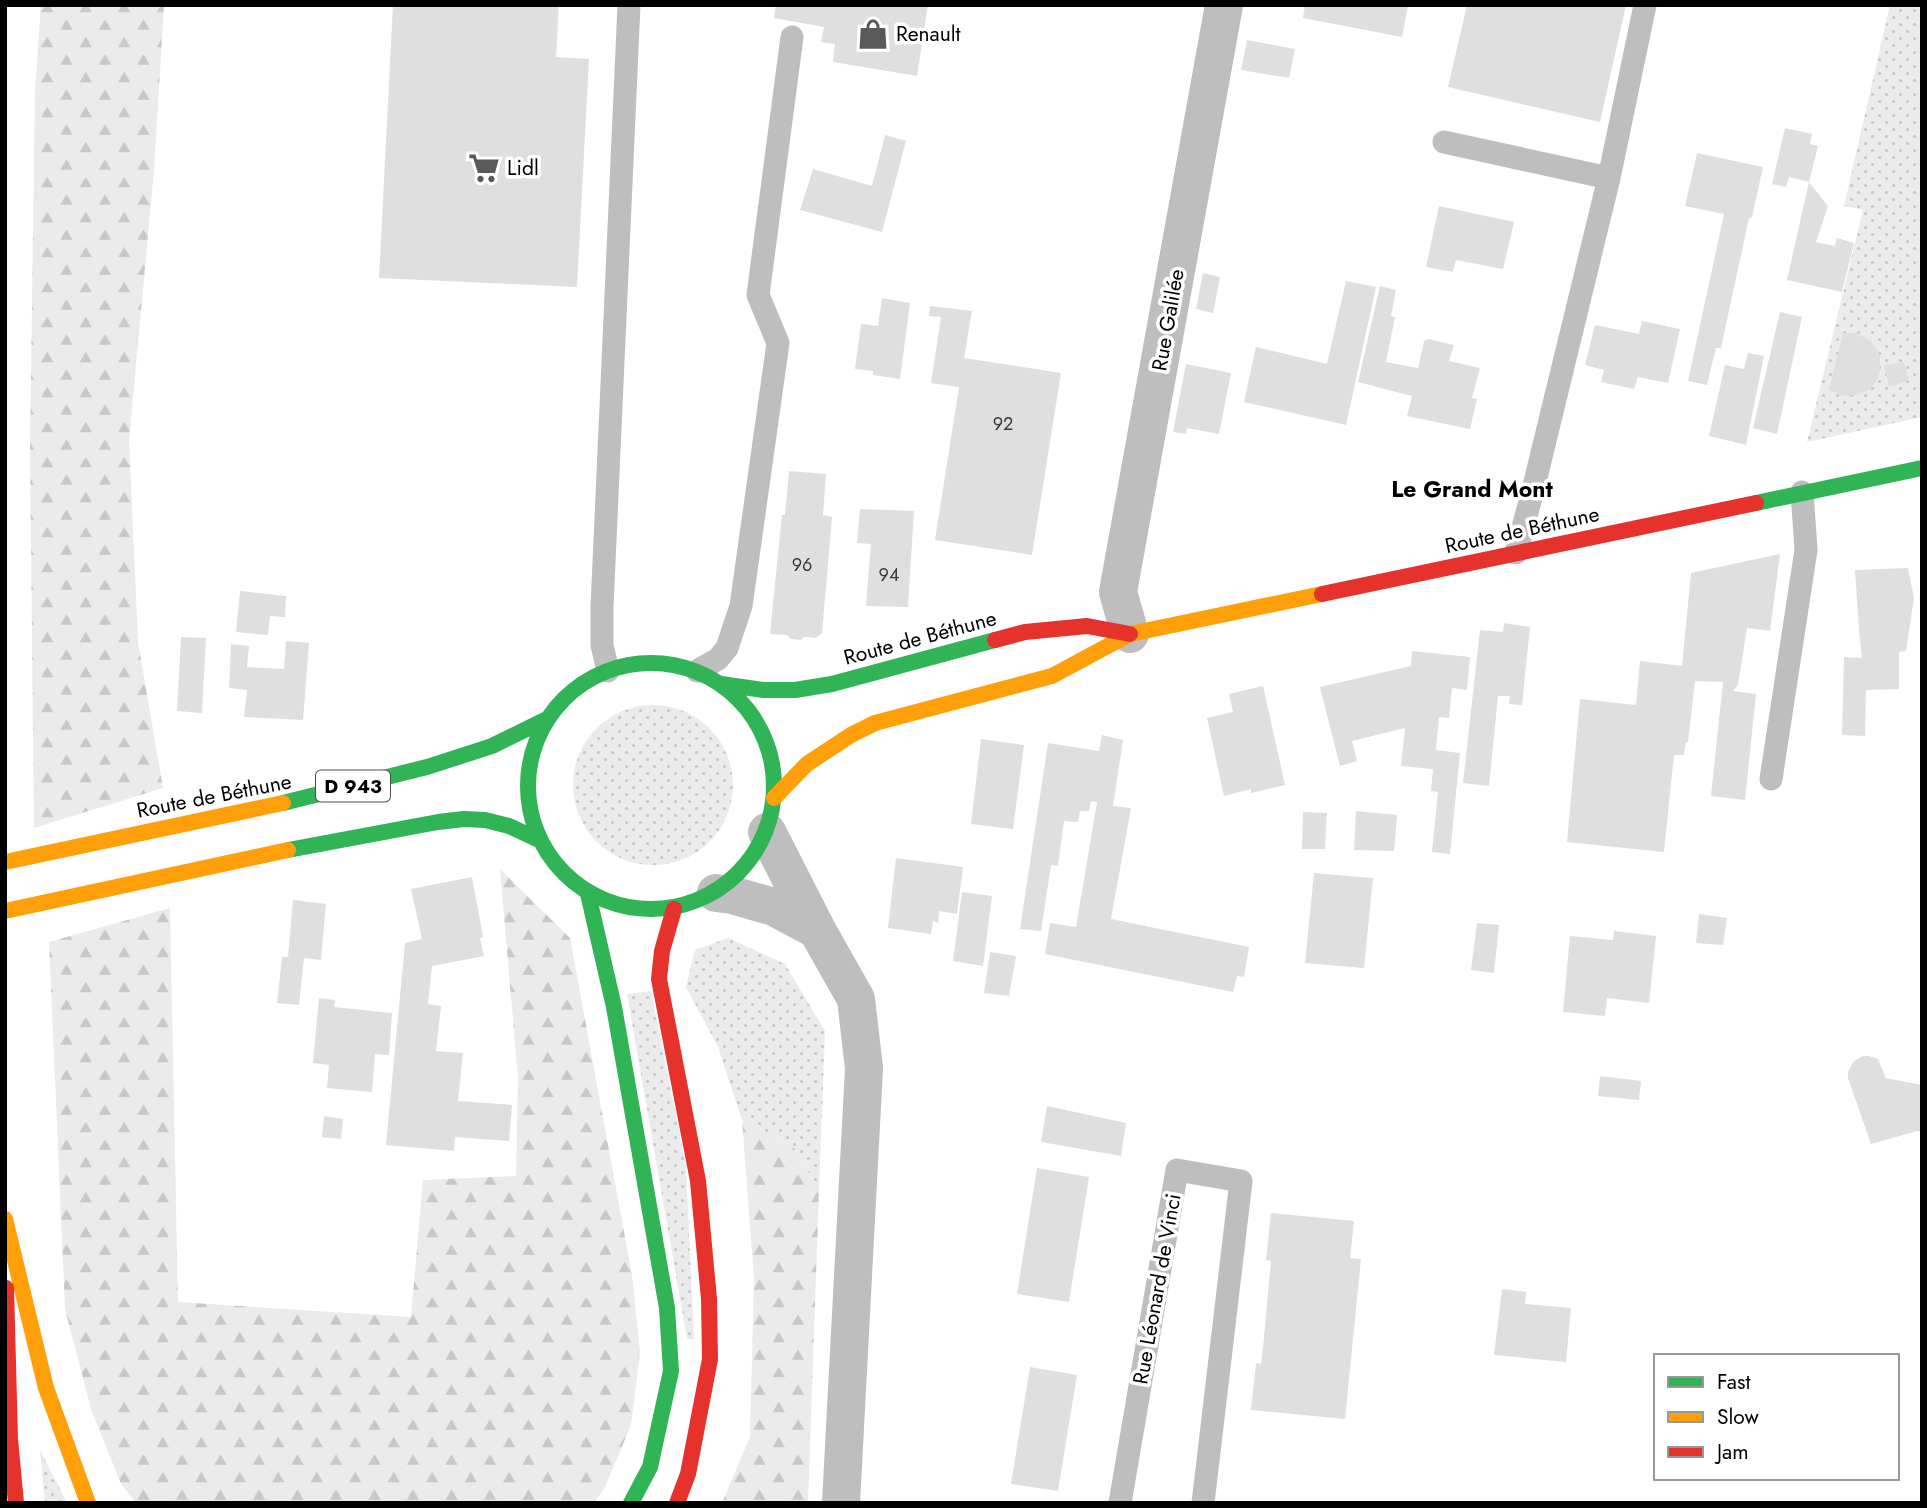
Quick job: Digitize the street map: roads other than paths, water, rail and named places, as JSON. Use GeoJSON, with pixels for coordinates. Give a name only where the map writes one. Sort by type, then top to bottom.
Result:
{"type":"FeatureCollection","features":[{"type":"Feature","properties":{"kind":"main road","name":"Route de Béthune"},"geometry":{"type":"LineString","coordinates":[[770,815],[774,771],[769,746],[757,722],[741,700],[721,684],[697,671],[667,664],[637,663],[608,671],[584,682],[564,699],[547,719],[534,747],[527,778],[529,810],[539,840],[559,871],[589,894],[629,909],[674,909],[716,893],[750,863],[770,815],[807,764],[851,735],[875,723],[1052,676],[1130,634],[1922,468]]}},
{"type":"Feature","properties":{"kind":"main road","name":"Route de Béthune"},"geometry":{"type":"LineString","coordinates":[[721,684],[764,690],[795,690],[832,684],[1025,632],[1087,626],[1130,634]]}},
{"type":"Feature","properties":{"kind":"main road","name":"Route de Béthune"},"geometry":{"type":"LineString","coordinates":[[5,862],[304,799],[428,767],[492,746],[547,719]]}},
{"type":"Feature","properties":{"kind":"main road","name":"D 943"},"geometry":{"type":"LineString","coordinates":[[5,911],[311,845],[438,822],[464,819],[485,821],[509,826],[539,840]]}},
{"type":"Feature","properties":{"kind":"main road"},"geometry":{"type":"LineString","coordinates":[[589,894],[614,1007],[667,1308],[671,1371],[650,1467],[631,1503]]}},
{"type":"Feature","properties":{"kind":"main road"},"geometry":{"type":"LineString","coordinates":[[674,909],[659,979],[698,1181],[709,1299],[710,1359],[688,1474],[677,1503]]}},
{"type":"Feature","properties":{"kind":"main road"},"geometry":{"type":"LineString","coordinates":[[5,1219],[46,1388],[88,1503]]}},
{"type":"Feature","properties":{"kind":"main road"},"geometry":{"type":"LineString","coordinates":[[5,1268],[10,1439],[16,1503]]}},
{"type":"Feature","properties":{"kind":"street","name":"Rue Galilée"},"geometry":{"type":"LineString","coordinates":[[1130,634],[1118,592],[1224,5]]}},
{"type":"Feature","properties":{"kind":"street"},"geometry":{"type":"LineString","coordinates":[[770,815],[817,930],[856,999],[864,1069],[841,1503]]}},
{"type":"Feature","properties":{"kind":"street"},"geometry":{"type":"LineString","coordinates":[[716,893],[774,907],[817,930]]}},
{"type":"Feature","properties":{"kind":"lane"},"geometry":{"type":"LineString","coordinates":[[608,671],[602,645],[601,607],[629,5]]}},
{"type":"Feature","properties":{"kind":"lane"},"geometry":{"type":"LineString","coordinates":[[1516,553],[1609,178],[1644,5]]}},
{"type":"Feature","properties":{"kind":"lane"},"geometry":{"type":"LineString","coordinates":[[697,671],[718,659],[727,648],[741,606],[778,343],[758,295],[792,37]]}},
{"type":"Feature","properties":{"kind":"lane"},"geometry":{"type":"LineString","coordinates":[[1444,142],[1609,178]]}},
{"type":"Feature","properties":{"kind":"lane"},"geometry":{"type":"LineString","coordinates":[[1771,779],[1806,550],[1802,492]]}},
{"type":"Feature","properties":{"kind":"lane","name":"Rue Léonard de Vinci"},"geometry":{"type":"LineString","coordinates":[[1120,1503],[1177,1170],[1241,1181],[1203,1503]]}},
{"type":"Feature","properties":{"kind":"place","name":"Renault"},"geometry":{"type":"Point","coordinates":[873,34]}},
{"type":"Feature","properties":{"kind":"place","name":"Lidl"},"geometry":{"type":"Point","coordinates":[484,168]}},
{"type":"Feature","properties":{"kind":"district","name":"Le Grand Mont"},"geometry":{"type":"Point","coordinates":[1472,489]}}]}
